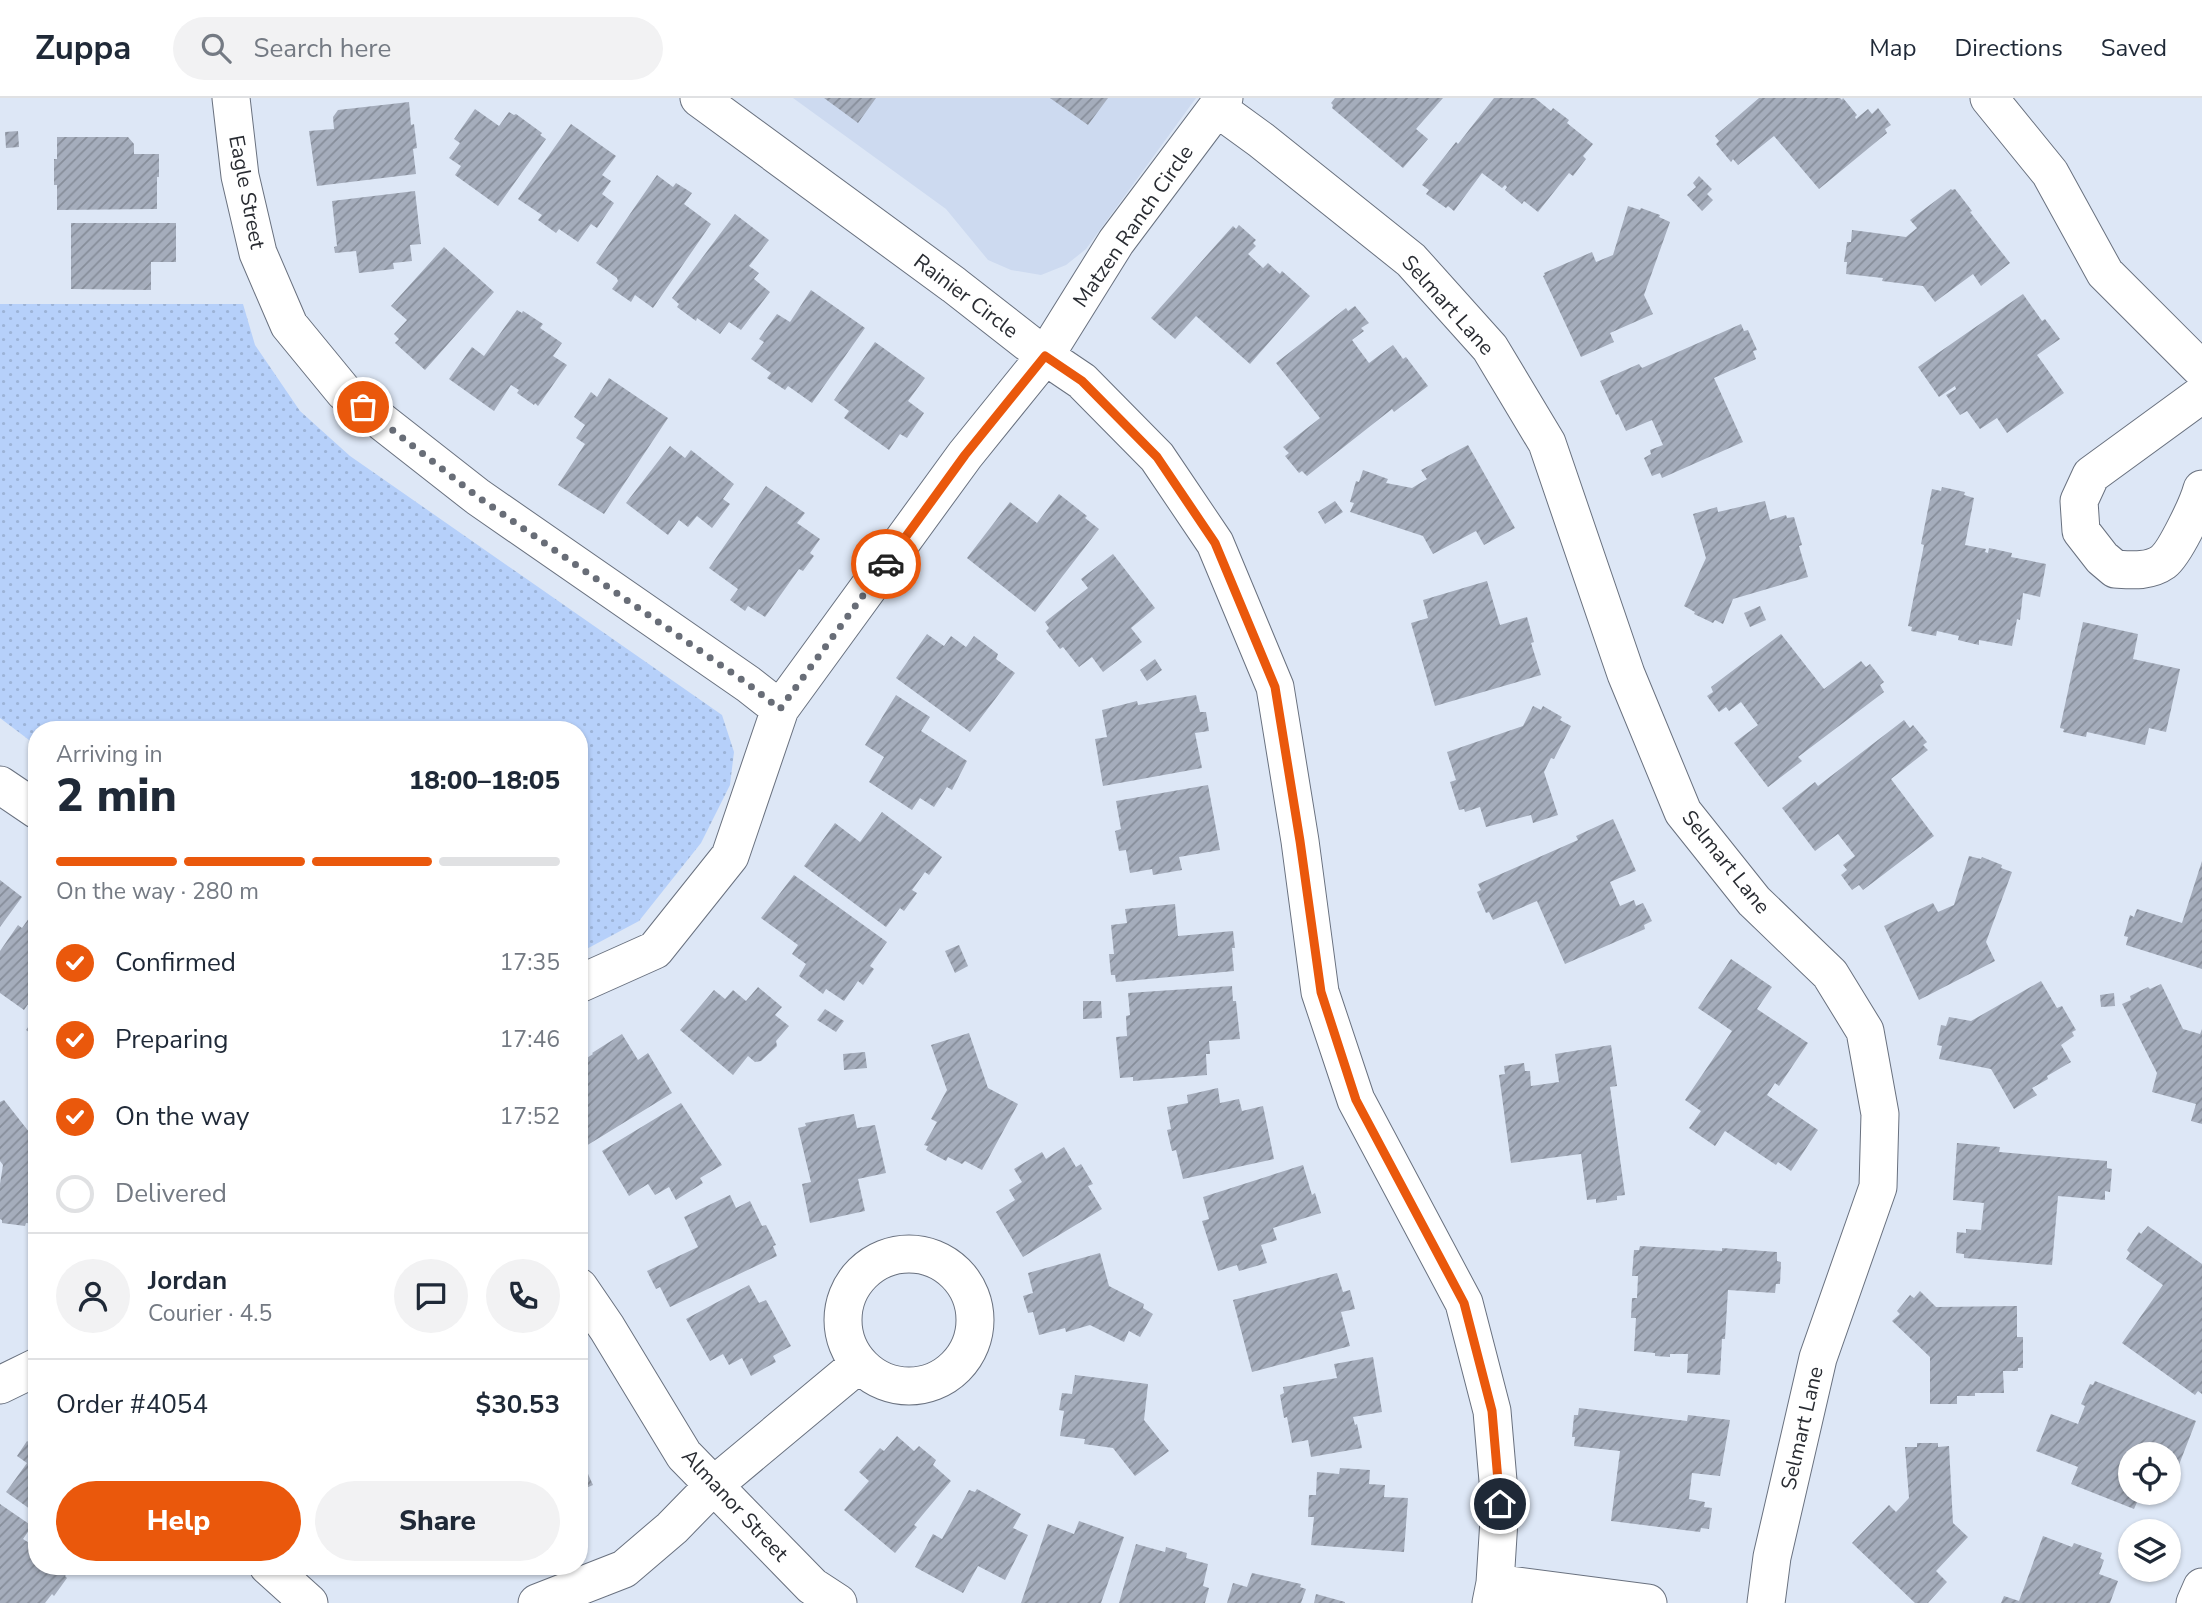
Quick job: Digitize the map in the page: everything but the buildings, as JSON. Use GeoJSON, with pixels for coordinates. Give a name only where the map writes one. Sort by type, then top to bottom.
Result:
{"type":"FeatureCollection","features":[{"type":"Feature","properties":{"kind":"street","name":"Eagle Street"},"geometry":{"type":"LineString","coordinates":[[231,98],[240,176],[258,253],[289,325],[344,392],[478,497],[780,709]]}},
{"type":"Feature","properties":{"kind":"street","name":"Rainier Circle"},"geometry":{"type":"LineString","coordinates":[[699,98],[1082,381],[1157,457],[1215,543],[1275,687],[1321,992],[1356,1100],[1464,1303],[1492,1411],[1500,1504],[1493,1593]]}},
{"type":"Feature","properties":{"kind":"street"},"geometry":{"type":"LineString","coordinates":[[1989,98],[2050,173],[2105,273],[2202,370]]}},
{"type":"Feature","properties":{"kind":"street","name":"Matzen Ranch Circle"},"geometry":{"type":"LineString","coordinates":[[588,980],[655,950],[730,856],[780,709],[965,455],[1045,356],[1116,242],[1221,103]]}},
{"type":"Feature","properties":{"kind":"street","name":"Selmart Lane"},"geometry":{"type":"LineString","coordinates":[[1221,103],[1261,140],[1411,260],[1490,348],[1547,443],[1626,674],[1683,812],[1754,901],[1830,974],[1865,1031],[1880,1114],[1878,1187],[1818,1358],[1772,1557],[1766,1603]]}},
{"type":"Feature","properties":{"kind":"street"},"geometry":{"type":"LineString","coordinates":[[2202,394],[2091,475],[2078,501],[2081,531],[2102,558],[2115,569],[2142,570],[2164,562],[2183,532],[2202,489]]}},
{"type":"Feature","properties":{"kind":"street"},"geometry":{"type":"LineString","coordinates":[[0,785],[28,804]]}},
{"type":"Feature","properties":{"kind":"street","name":"Almanor Street"},"geometry":{"type":"LineString","coordinates":[[588,1300],[684,1455],[812,1586],[838,1603]]}},
{"type":"Feature","properties":{"kind":"street"},"geometry":{"type":"LineString","coordinates":[[537,1603],[624,1569],[672,1528],[714,1485],[859,1364]]}},
{"type":"Feature","properties":{"kind":"street"},"geometry":{"type":"LineString","coordinates":[[0,1385],[28,1371]]}},
{"type":"Feature","properties":{"kind":"street"},"geometry":{"type":"LineString","coordinates":[[278,1575],[309,1603]]}},
{"type":"Feature","properties":{"kind":"street"},"geometry":{"type":"LineString","coordinates":[[2195,1603],[2202,1587]]}},
{"type":"Feature","properties":{"kind":"street"},"geometry":{"type":"LineString","coordinates":[[1493,1593],[1648,1603]]}},
{"type":"Feature","properties":{"kind":"shaded area"},"geometry":{"type":"Polygon","coordinates":[[[793,98],[1196,98],[1086,249],[1066,265],[1041,275],[1011,270],[988,260],[946,209],[793,98]]]}},
{"type":"Feature","properties":{"kind":"shaded area"},"geometry":{"type":"Polygon","coordinates":[[[0,304],[243,304],[255,345],[300,411],[350,456],[722,715],[734,752],[730,785],[701,843],[639,921],[588,948],[588,721],[28,721],[28,739],[0,718],[0,304]]]}},
{"type":"Feature","properties":{"kind":"way so far"},"geometry":{"type":"LineString","coordinates":[[363,407],[478,497],[780,709],[886,564]]}},
{"type":"Feature","properties":{"kind":"route"},"geometry":{"type":"LineString","coordinates":[[886,564],[965,455],[1045,356],[1082,381],[1157,457],[1215,543],[1275,687],[1321,992],[1356,1100],[1464,1303],[1492,1411],[1500,1504]]}}]}
